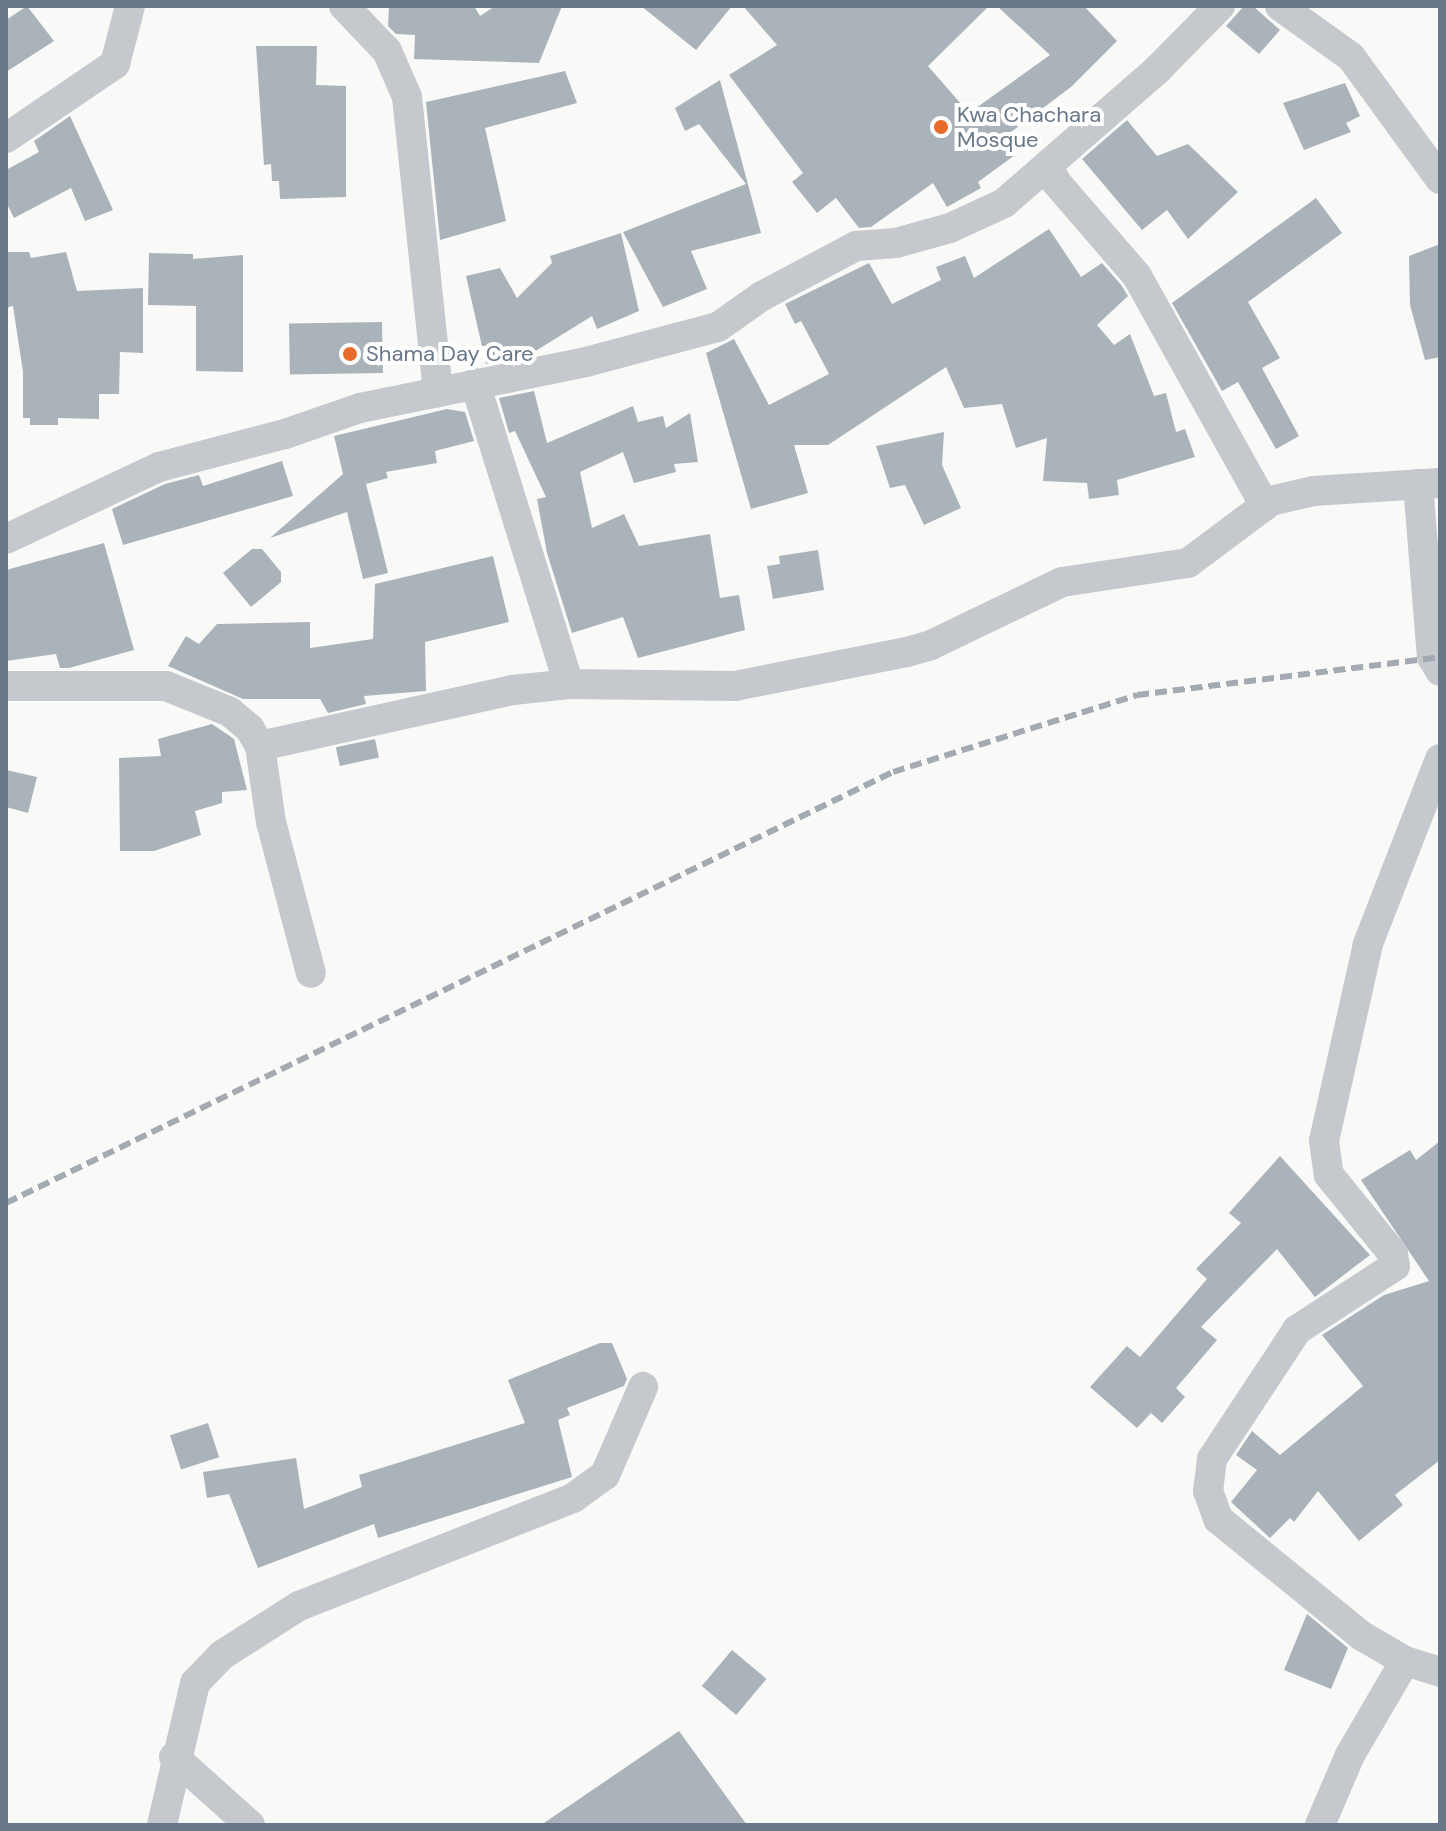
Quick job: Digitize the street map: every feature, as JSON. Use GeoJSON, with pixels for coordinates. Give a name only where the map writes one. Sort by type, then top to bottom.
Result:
{"type":"FeatureCollection","features":[{"type":"Feature","properties":{"kind":"street"},"geometry":{"type":"LineString","coordinates":[[6,138],[115,64],[130,6]]}},
{"type":"Feature","properties":{"kind":"street"},"geometry":{"type":"LineString","coordinates":[[344,6],[387,51],[407,97],[438,392]]}},
{"type":"Feature","properties":{"kind":"street"},"geometry":{"type":"LineString","coordinates":[[6,539],[159,467],[285,434],[360,408],[586,362],[718,327],[784,283],[856,246],[896,243],[950,228],[1004,203],[1157,70],[1220,6]]}},
{"type":"Feature","properties":{"kind":"street"},"geometry":{"type":"LineString","coordinates":[[1280,6],[1351,57],[1440,179]]}},
{"type":"Feature","properties":{"kind":"street"},"geometry":{"type":"LineString","coordinates":[[1048,166],[1056,182],[1137,276],[1265,506]]}},
{"type":"Feature","properties":{"kind":"street"},"geometry":{"type":"LineString","coordinates":[[475,383],[569,684]]}},
{"type":"Feature","properties":{"kind":"street"},"geometry":{"type":"LineString","coordinates":[[260,746],[513,690],[569,684],[735,686],[907,652],[1062,582],[1188,563],[1265,506],[1313,491],[1429,484],[1432,657],[1440,671]]}},
{"type":"Feature","properties":{"kind":"street"},"geometry":{"type":"LineString","coordinates":[[6,686],[166,686],[230,712],[250,729],[260,746],[271,822],[311,973]]}},
{"type":"Feature","properties":{"kind":"street"},"geometry":{"type":"LineString","coordinates":[[1440,759],[1368,944],[1324,1141],[1329,1175],[1393,1254],[1395,1266],[1297,1330],[1212,1459],[1208,1491],[1218,1519],[1362,1636],[1405,1661],[1440,1672]]}},
{"type":"Feature","properties":{"kind":"street"},"geometry":{"type":"LineString","coordinates":[[162,1825],[174,1757],[195,1683],[222,1655],[299,1606],[573,1498],[605,1475],[643,1387]]}},
{"type":"Feature","properties":{"kind":"street"},"geometry":{"type":"LineString","coordinates":[[1320,1825],[1350,1755],[1405,1661]]}},
{"type":"Feature","properties":{"kind":"street"},"geometry":{"type":"LineString","coordinates":[[174,1757],[250,1825]]}},
{"type":"Feature","properties":{"kind":"building"},"geometry":{"type":"Polygon","coordinates":[[[27,6],[54,41],[6,72],[6,20],[27,6]]]}},
{"type":"Feature","properties":{"kind":"building"},"geometry":{"type":"Polygon","coordinates":[[[389,6],[474,6],[480,16],[495,6],[562,6],[539,63],[414,59],[415,35],[396,34],[388,26],[389,6]]]}},
{"type":"Feature","properties":{"kind":"building"},"geometry":{"type":"Polygon","coordinates":[[[641,6],[732,6],[696,50],[641,6]]]}},
{"type":"Feature","properties":{"kind":"building"},"geometry":{"type":"Polygon","coordinates":[[[743,6],[989,6],[928,66],[969,113],[1050,55],[997,6],[1084,6],[1117,41],[1071,87],[1003,138],[1015,155],[978,182],[981,188],[947,207],[933,183],[871,227],[859,228],[836,198],[817,213],[792,182],[803,173],[729,75],[777,45],[743,6]]]}},
{"type":"Feature","properties":{"kind":"building"},"geometry":{"type":"Polygon","coordinates":[[[1244,6],[1253,6],[1280,30],[1259,54],[1226,26],[1244,6]]]}},
{"type":"Feature","properties":{"kind":"building"},"geometry":{"type":"Polygon","coordinates":[[[256,46],[317,46],[316,85],[346,86],[346,197],[280,199],[279,181],[272,181],[271,164],[264,165],[256,46]]]}},
{"type":"Feature","properties":{"kind":"building"},"geometry":{"type":"Polygon","coordinates":[[[565,71],[577,103],[485,128],[506,221],[440,240],[426,102],[565,71]]]}},
{"type":"Feature","properties":{"kind":"building"},"geometry":{"type":"Polygon","coordinates":[[[720,80],[761,233],[691,251],[707,289],[663,307],[623,232],[746,184],[699,124],[685,131],[675,108],[720,80]]]}},
{"type":"Feature","properties":{"kind":"building"},"geometry":{"type":"Polygon","coordinates":[[[1345,83],[1360,116],[1346,123],[1351,132],[1304,150],[1283,103],[1345,83]]]}},
{"type":"Feature","properties":{"kind":"building"},"geometry":{"type":"Polygon","coordinates":[[[70,116],[113,210],[85,221],[71,188],[14,218],[6,202],[6,170],[39,152],[34,141],[70,116]]]}},
{"type":"Feature","properties":{"kind":"building"},"geometry":{"type":"Polygon","coordinates":[[[1127,120],[1157,156],[1188,144],[1238,192],[1188,239],[1167,210],[1142,230],[1082,159],[1127,120]]]}},
{"type":"Feature","properties":{"kind":"building"},"geometry":{"type":"Polygon","coordinates":[[[1316,198],[1342,233],[1248,302],[1280,358],[1262,368],[1299,436],[1276,449],[1238,382],[1222,391],[1172,303],[1316,198]]]}},
{"type":"Feature","properties":{"kind":"building"},"geometry":{"type":"Polygon","coordinates":[[[1049,229],[1081,277],[1102,263],[1122,286],[1128,296],[1097,325],[1114,345],[1130,334],[1154,396],[1166,393],[1176,432],[1185,429],[1195,457],[1117,480],[1119,495],[1089,499],[1087,483],[1043,481],[1047,438],[1016,448],[1002,404],[964,408],[946,367],[828,445],[794,445],[808,493],[751,509],[706,353],[734,339],[769,405],[829,374],[801,321],[795,324],[785,304],[869,263],[892,304],[941,280],[936,267],[965,256],[974,278],[1049,229]]]}},
{"type":"Feature","properties":{"kind":"building"},"geometry":{"type":"Polygon","coordinates":[[[621,233],[639,311],[597,329],[592,316],[529,355],[486,364],[466,276],[500,268],[517,298],[552,263],[550,256],[621,233]]]}},
{"type":"Feature","properties":{"kind":"building"},"geometry":{"type":"Polygon","coordinates":[[[1440,244],[1440,357],[1425,360],[1410,305],[1409,256],[1440,244]]]}},
{"type":"Feature","properties":{"kind":"building"},"geometry":{"type":"Polygon","coordinates":[[[6,252],[29,252],[31,258],[66,252],[77,291],[143,288],[143,353],[120,352],[119,394],[99,394],[99,419],[58,418],[58,425],[30,425],[30,418],[23,418],[23,372],[13,306],[6,308],[6,252]]]}},
{"type":"Feature","properties":{"kind":"building"},"geometry":{"type":"Polygon","coordinates":[[[149,253],[193,254],[193,259],[243,255],[243,372],[196,371],[196,306],[148,305],[149,253]]]}},
{"type":"Feature","properties":{"kind":"building"},"geometry":{"type":"Polygon","coordinates":[[[382,322],[383,373],[290,375],[289,324],[382,322]]]}},
{"type":"Feature","properties":{"kind":"building"},"geometry":{"type":"Polygon","coordinates":[[[534,391],[547,443],[633,406],[638,422],[663,416],[666,428],[690,413],[698,462],[674,464],[676,472],[634,483],[623,452],[580,472],[592,528],[624,514],[639,546],[710,534],[720,598],[739,595],[745,630],[638,658],[623,617],[572,633],[547,553],[537,499],[546,497],[515,431],[509,433],[499,398],[534,391]]]}},
{"type":"Feature","properties":{"kind":"building"},"geometry":{"type":"Polygon","coordinates":[[[447,409],[465,412],[474,441],[435,451],[437,463],[386,472],[388,478],[366,484],[388,573],[363,579],[347,512],[270,538],[343,474],[334,436],[447,409]]]}},
{"type":"Feature","properties":{"kind":"building"},"geometry":{"type":"Polygon","coordinates":[[[944,432],[942,465],[961,508],[924,525],[905,485],[890,488],[876,446],[944,432]]]}},
{"type":"Feature","properties":{"kind":"building"},"geometry":{"type":"Polygon","coordinates":[[[282,461],[293,496],[123,545],[112,509],[165,484],[199,475],[203,486],[282,461]]]}},
{"type":"Feature","properties":{"kind":"building"},"geometry":{"type":"Polygon","coordinates":[[[104,543],[134,650],[69,668],[60,668],[56,654],[6,661],[6,570],[104,543]]]}},
{"type":"Feature","properties":{"kind":"building"},"geometry":{"type":"Polygon","coordinates":[[[252,549],[262,549],[281,572],[281,582],[251,607],[223,573],[252,549]]]}},
{"type":"Feature","properties":{"kind":"building"},"geometry":{"type":"Polygon","coordinates":[[[818,550],[824,590],[773,599],[767,566],[780,564],[779,556],[818,550]]]}},
{"type":"Feature","properties":{"kind":"building"},"geometry":{"type":"Polygon","coordinates":[[[493,556],[509,622],[425,642],[426,691],[364,696],[366,704],[328,713],[320,699],[243,699],[168,666],[186,636],[199,644],[217,624],[310,622],[310,648],[373,639],[375,584],[493,556]]]}},
{"type":"Feature","properties":{"kind":"building"},"geometry":{"type":"Polygon","coordinates":[[[212,724],[234,739],[247,790],[222,792],[222,803],[195,811],[201,835],[154,851],[120,851],[119,758],[161,756],[158,739],[212,724]]]}},
{"type":"Feature","properties":{"kind":"building"},"geometry":{"type":"Polygon","coordinates":[[[375,739],[379,758],[340,766],[336,747],[375,739]]]}},
{"type":"Feature","properties":{"kind":"building"},"geometry":{"type":"Polygon","coordinates":[[[6,770],[37,777],[28,813],[6,807],[6,770]]]}},
{"type":"Feature","properties":{"kind":"building"},"geometry":{"type":"Polygon","coordinates":[[[1440,1141],[1440,1460],[1395,1495],[1403,1505],[1359,1541],[1318,1491],[1294,1522],[1290,1518],[1270,1538],[1231,1502],[1257,1470],[1236,1455],[1252,1431],[1280,1455],[1363,1386],[1322,1335],[1384,1295],[1429,1281],[1361,1180],[1410,1150],[1416,1160],[1440,1141]]]}},
{"type":"Feature","properties":{"kind":"building"},"geometry":{"type":"Polygon","coordinates":[[[1280,1156],[1370,1255],[1315,1297],[1277,1249],[1201,1327],[1217,1340],[1176,1388],[1185,1397],[1162,1423],[1151,1413],[1137,1428],[1090,1387],[1127,1346],[1140,1357],[1207,1279],[1196,1269],[1241,1223],[1229,1213],[1280,1156]]]}},
{"type":"Feature","properties":{"kind":"building"},"geometry":{"type":"Polygon","coordinates":[[[600,1343],[612,1343],[627,1379],[624,1386],[567,1408],[570,1415],[558,1420],[572,1477],[378,1538],[374,1524],[258,1568],[229,1494],[207,1498],[203,1472],[296,1458],[304,1509],[362,1487],[359,1475],[525,1423],[508,1380],[600,1343]]]}},
{"type":"Feature","properties":{"kind":"building"},"geometry":{"type":"Polygon","coordinates":[[[208,1423],[219,1457],[181,1470],[170,1435],[208,1423]]]}},
{"type":"Feature","properties":{"kind":"building"},"geometry":{"type":"Polygon","coordinates":[[[1307,1614],[1348,1648],[1331,1689],[1284,1670],[1307,1614]]]}},
{"type":"Feature","properties":{"kind":"building"},"geometry":{"type":"Polygon","coordinates":[[[732,1650],[766,1679],[736,1715],[702,1686],[732,1650]]]}},
{"type":"Feature","properties":{"kind":"building"},"geometry":{"type":"Polygon","coordinates":[[[679,1731],[747,1825],[541,1825],[679,1731]]]}},
{"type":"Feature","properties":{"kind":"railway"},"geometry":{"type":"LineString","coordinates":[[6,1203],[893,772],[1137,695],[1440,657]]}},
{"type":"Feature","properties":{"kind":"place","name":"Kwa Chachara Mosque"},"geometry":{"type":"Point","coordinates":[941,127]}},
{"type":"Feature","properties":{"kind":"place","name":"Shama Day Care"},"geometry":{"type":"Point","coordinates":[350,354]}}]}
